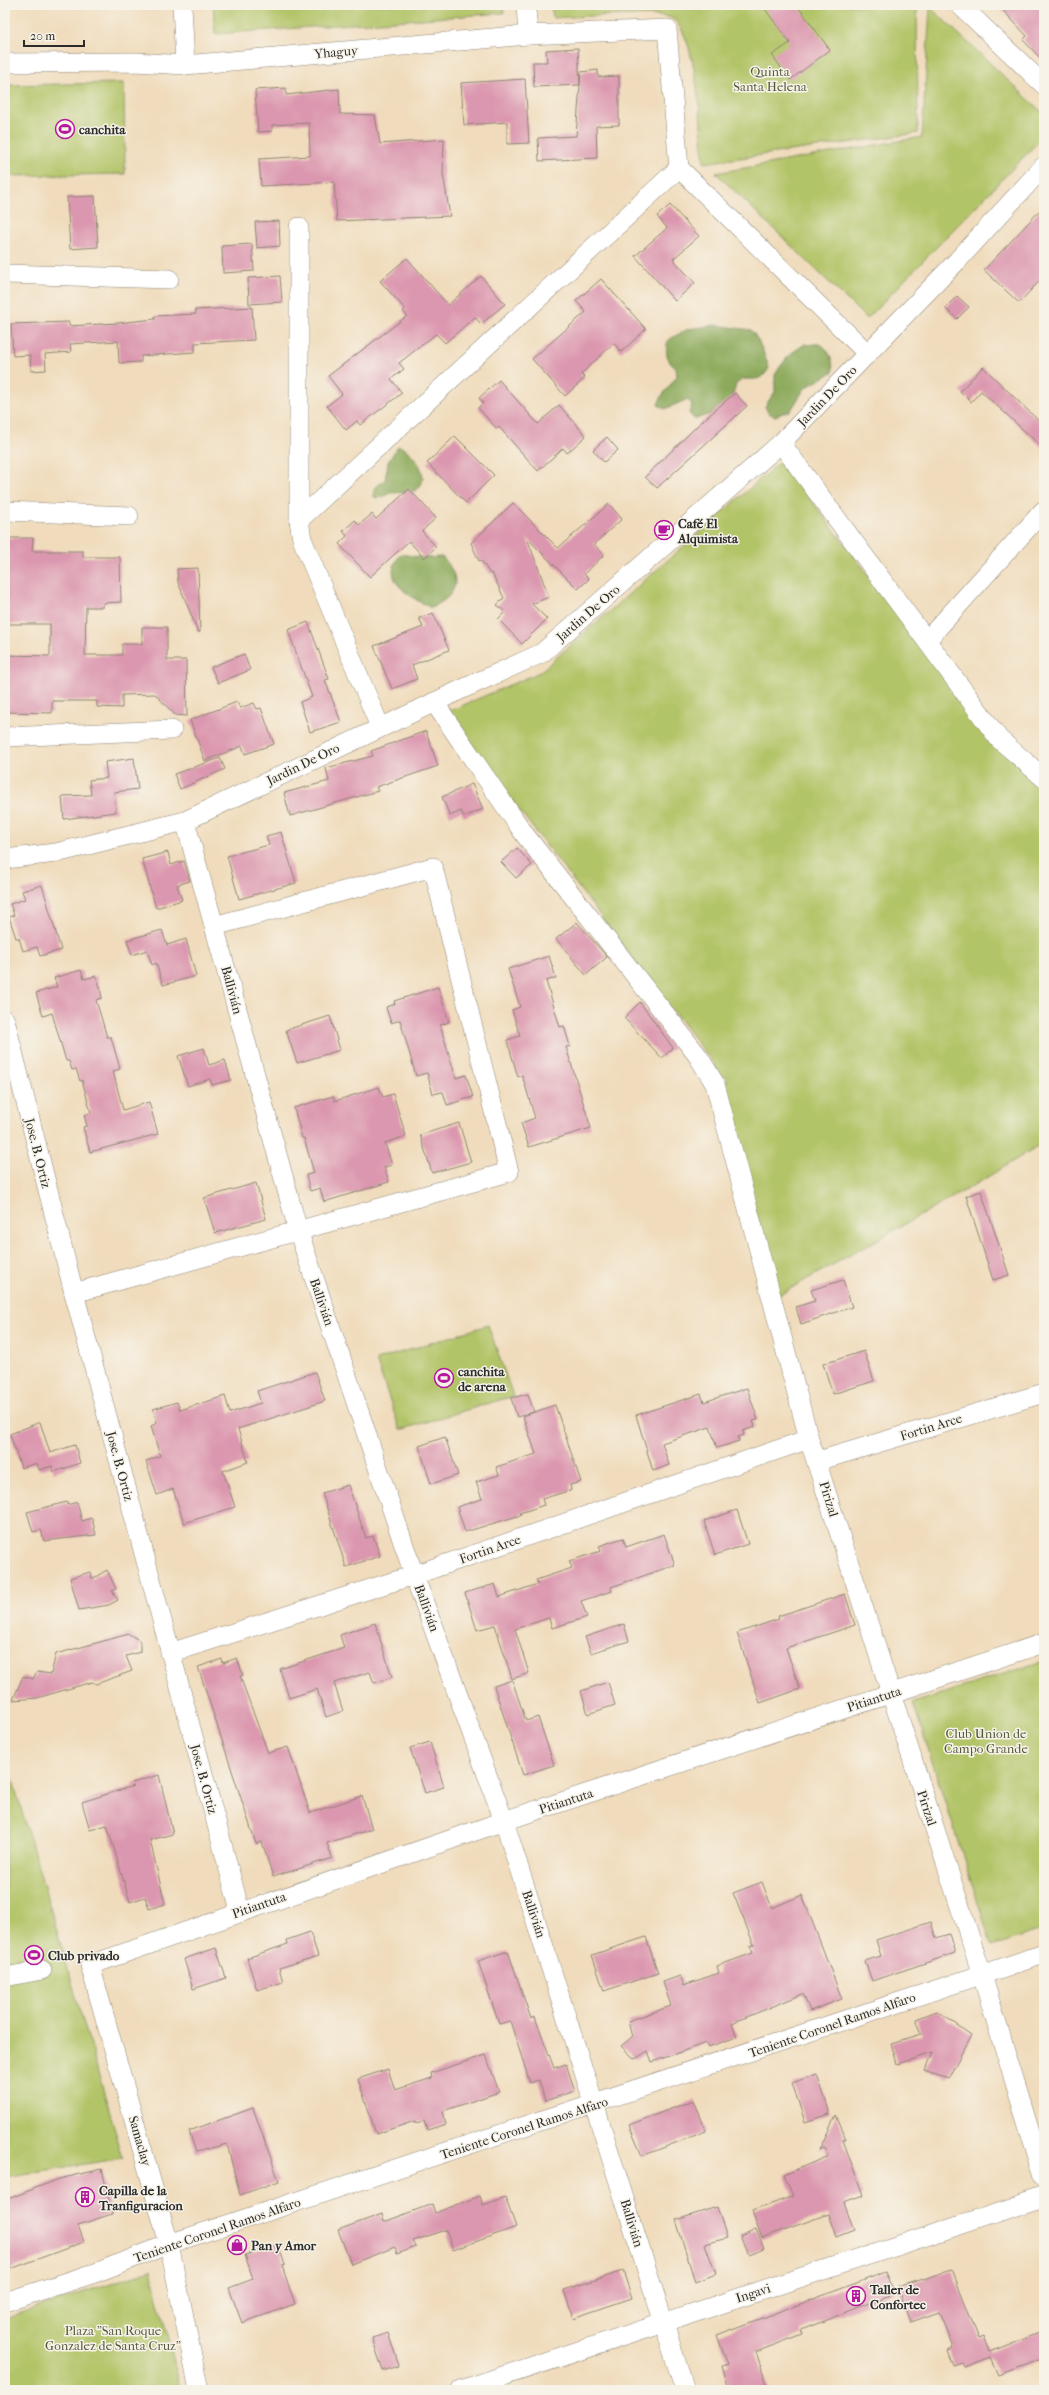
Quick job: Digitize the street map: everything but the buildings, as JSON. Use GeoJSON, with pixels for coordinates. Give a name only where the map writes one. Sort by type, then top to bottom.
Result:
{"type":"FeatureCollection","features":[{"type":"Feature","properties":{"kind":"street"},"geometry":{"type":"LineString","coordinates":[[182,5],[185,64]]}},
{"type":"Feature","properties":{"kind":"street"},"geometry":{"type":"LineString","coordinates":[[526,5],[528,35]]}},
{"type":"Feature","properties":{"kind":"street"},"geometry":{"type":"LineString","coordinates":[[960,5],[1002,47],[1044,85]]}},
{"type":"Feature","properties":{"kind":"street","name":"Yhaguy"},"geometry":{"type":"LineString","coordinates":[[5,63],[135,62],[185,64],[528,35],[667,29],[678,168]]}},
{"type":"Feature","properties":{"kind":"street","name":"Jardin De Oro"},"geometry":{"type":"LineString","coordinates":[[5,859],[56,854],[185,821],[434,702],[542,653],[781,444],[868,354],[1044,166]]}},
{"type":"Feature","properties":{"kind":"street"},"geometry":{"type":"LineString","coordinates":[[299,520],[678,168],[868,354]]}},
{"type":"Feature","properties":{"kind":"street"},"geometry":{"type":"LineString","coordinates":[[299,227],[299,520],[302,539],[380,728]]}},
{"type":"Feature","properties":{"kind":"street"},"geometry":{"type":"LineString","coordinates":[[5,274],[169,279]]}},
{"type":"Feature","properties":{"kind":"street"},"geometry":{"type":"LineString","coordinates":[[781,444],[928,640],[999,739],[1044,778]]}},
{"type":"Feature","properties":{"kind":"street"},"geometry":{"type":"LineString","coordinates":[[928,640],[1044,510]]}},
{"type":"Feature","properties":{"kind":"street"},"geometry":{"type":"LineString","coordinates":[[5,511],[129,516]]}},
{"type":"Feature","properties":{"kind":"street","name":"Pirizal"},"geometry":{"type":"LineString","coordinates":[[434,702],[525,835],[708,1070],[715,1084],[809,1439],[818,1461],[890,1693],[982,1975],[1044,2178]]}},
{"type":"Feature","properties":{"kind":"street"},"geometry":{"type":"LineString","coordinates":[[5,737],[172,730]]}},
{"type":"Feature","properties":{"kind":"street","name":"Ballivián"},"geometry":{"type":"LineString","coordinates":[[185,821],[298,1230],[414,1575],[504,1821],[685,2390]]}},
{"type":"Feature","properties":{"kind":"street"},"geometry":{"type":"LineString","coordinates":[[74,1293],[510,1172],[433,867],[214,926]]}},
{"type":"Feature","properties":{"kind":"street","name":"Jose. B. Ortiz"},"geometry":{"type":"LineString","coordinates":[[5,1020],[10,1060],[240,1911]]}},
{"type":"Feature","properties":{"kind":"street","name":"Fortin Arce"},"geometry":{"type":"LineString","coordinates":[[818,1461],[1044,1393]]}},
{"type":"Feature","properties":{"kind":"street","name":"Fortin Arce"},"geometry":{"type":"LineString","coordinates":[[170,1653],[414,1575],[809,1439]]}},
{"type":"Feature","properties":{"kind":"street","name":"Pitiantuta"},"geometry":{"type":"LineString","coordinates":[[90,1964],[504,1821],[1044,1643]]}},
{"type":"Feature","properties":{"kind":"street","name":"Teniente Coronel Ramos Alfaro"},"geometry":{"type":"LineString","coordinates":[[5,2302],[98,2272],[169,2244],[1044,1954]]}},
{"type":"Feature","properties":{"kind":"street","name":"Samaclay"},"geometry":{"type":"LineString","coordinates":[[90,1964],[169,2244],[200,2390]]}},
{"type":"Feature","properties":{"kind":"street"},"geometry":{"type":"LineString","coordinates":[[5,1977],[42,1970]]}},
{"type":"Feature","properties":{"kind":"street","name":"Ingavi"},"geometry":{"type":"LineString","coordinates":[[461,2390],[1044,2197]]}},
{"type":"Feature","properties":{"kind":"green space"},"geometry":{"type":"Polygon","coordinates":[[[213,5],[503,5],[504,13],[215,34],[213,5]]]}},
{"type":"Feature","properties":{"kind":"green space","name":"Quinta Santa Helena"},"geometry":{"type":"Polygon","coordinates":[[[551,5],[917,5],[918,133],[704,163],[693,62],[687,42],[680,27],[671,18],[650,15],[553,18],[551,5]]]}},
{"type":"Feature","properties":{"kind":"green space"},"geometry":{"type":"Polygon","coordinates":[[[930,7],[1044,114],[1044,136],[867,319],[716,173],[922,137],[930,7]]]}},
{"type":"Feature","properties":{"kind":"green space","name":"canchita"},"geometry":{"type":"Polygon","coordinates":[[[124,83],[125,174],[5,176],[5,85],[124,83]]]}},
{"type":"Feature","properties":{"kind":"green space"},"geometry":{"type":"Polygon","coordinates":[[[715,325],[751,330],[759,343],[769,368],[761,377],[743,379],[736,384],[731,397],[726,403],[721,408],[708,415],[694,419],[689,413],[692,405],[688,399],[665,409],[658,405],[661,397],[677,376],[676,368],[667,356],[668,340],[688,329],[715,325]]]}},
{"type":"Feature","properties":{"kind":"green space"},"geometry":{"type":"Polygon","coordinates":[[[805,344],[818,344],[825,348],[830,355],[833,372],[805,388],[791,410],[775,416],[768,413],[765,406],[775,392],[775,375],[790,354],[805,344]]]}},
{"type":"Feature","properties":{"kind":"green space"},"geometry":{"type":"Polygon","coordinates":[[[398,446],[404,448],[415,458],[422,472],[423,478],[421,485],[413,491],[392,493],[377,498],[373,496],[375,487],[385,480],[388,462],[398,446]]]}},
{"type":"Feature","properties":{"kind":"green space"},"geometry":{"type":"Polygon","coordinates":[[[781,461],[920,642],[1044,797],[1044,1142],[978,1183],[772,1299],[732,1107],[716,1067],[445,713],[540,672],[781,461]]]}},
{"type":"Feature","properties":{"kind":"green space"},"geometry":{"type":"Polygon","coordinates":[[[401,554],[424,558],[442,557],[449,565],[455,579],[452,592],[447,598],[431,608],[415,599],[400,587],[395,580],[393,572],[395,563],[401,554]]]}},
{"type":"Feature","properties":{"kind":"green space","name":"canchita de arena"},"geometry":{"type":"Polygon","coordinates":[[[488,1325],[513,1396],[400,1430],[376,1360],[488,1325]]]}},
{"type":"Feature","properties":{"kind":"green space","name":"Club Union de Campo Grande"},"geometry":{"type":"Polygon","coordinates":[[[1044,1661],[1044,1929],[992,1946],[913,1703],[1044,1661]]]}},
{"type":"Feature","properties":{"kind":"green space","name":"Club privado"},"geometry":{"type":"Polygon","coordinates":[[[5,1753],[123,2158],[5,2177],[5,1753]]]}},
{"type":"Feature","properties":{"kind":"green space","name":"Plaza \"San Roque Gonzalez de Santa Cruz\""},"geometry":{"type":"Polygon","coordinates":[[[151,2270],[181,2390],[5,2390],[5,2318],[151,2270]]]}},
{"type":"Feature","properties":{"kind":"place","name":"canchita"},"geometry":{"type":"Point","coordinates":[65,129]}},
{"type":"Feature","properties":{"kind":"place","name":"Café El Alquimista"},"geometry":{"type":"Point","coordinates":[664,530]}},
{"type":"Feature","properties":{"kind":"place","name":"canchita de arena"},"geometry":{"type":"Point","coordinates":[444,1378]}},
{"type":"Feature","properties":{"kind":"place","name":"Club privado"},"geometry":{"type":"Point","coordinates":[34,1955]}},
{"type":"Feature","properties":{"kind":"place","name":"Capilla de la Tranfiguracion"},"geometry":{"type":"Point","coordinates":[85,2197]}},
{"type":"Feature","properties":{"kind":"place","name":"Pan y Amor"},"geometry":{"type":"Point","coordinates":[237,2245]}},
{"type":"Feature","properties":{"kind":"place","name":"Taller de Confortec"},"geometry":{"type":"Point","coordinates":[856,2296]}}]}
